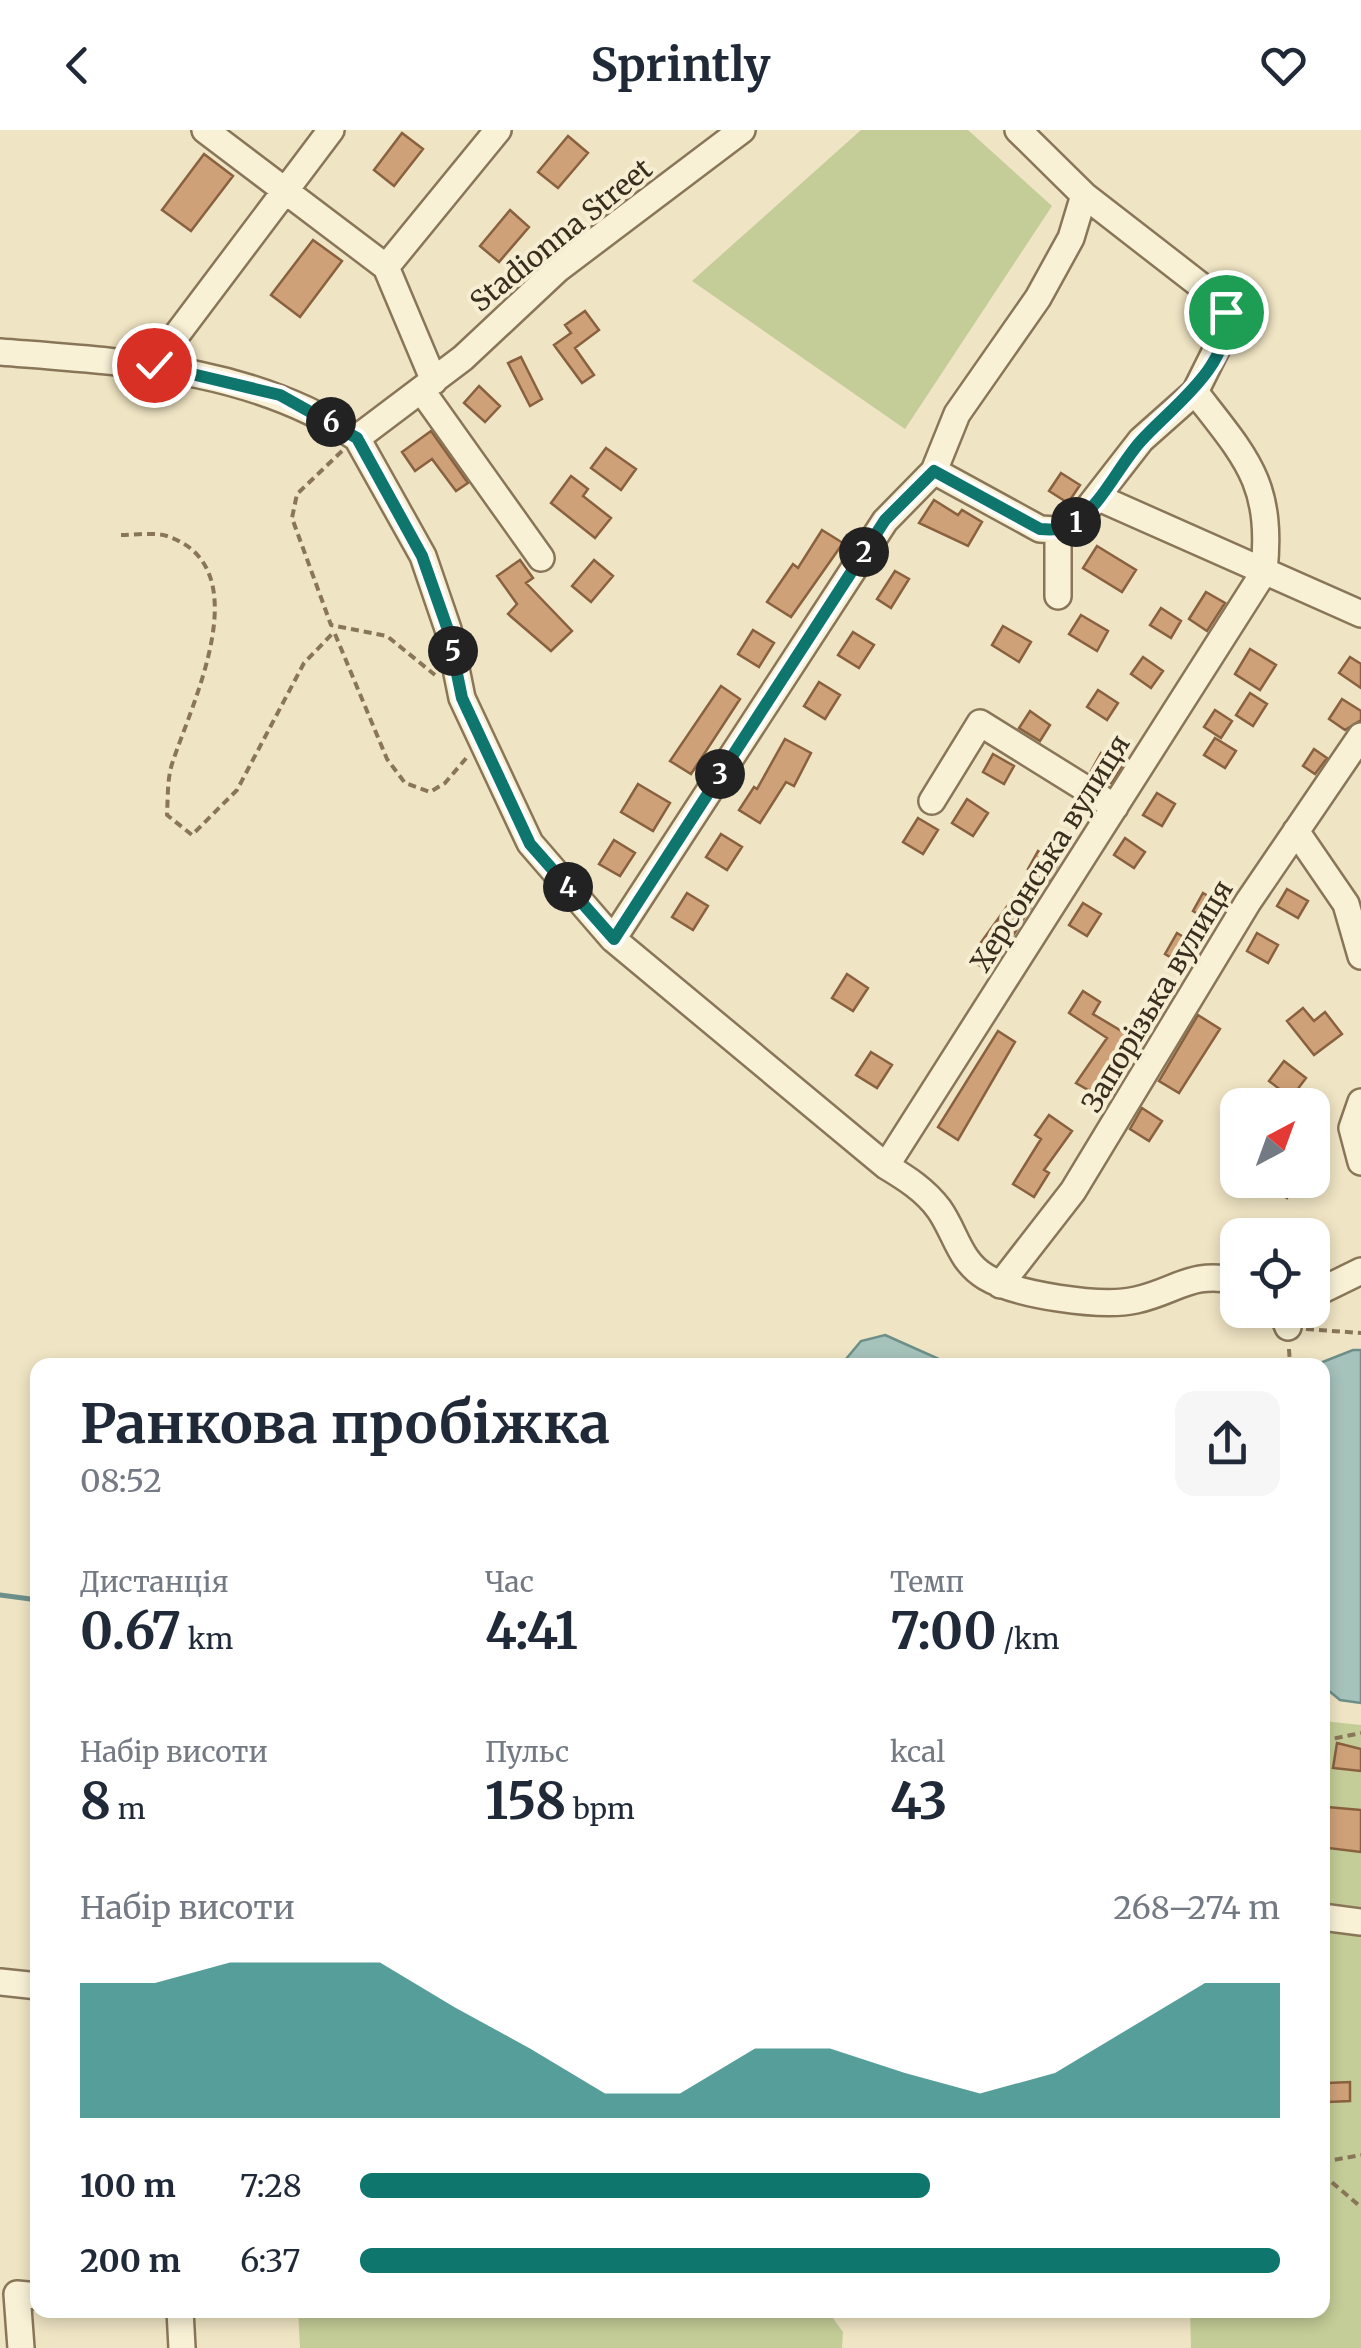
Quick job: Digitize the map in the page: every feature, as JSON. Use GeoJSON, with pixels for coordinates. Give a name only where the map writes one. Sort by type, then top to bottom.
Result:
{"type":"FeatureCollection","features":[{"type":"Feature","properties":{"kind":"street"},"geometry":{"type":"LineString","coordinates":[[204,130],[386,267],[428,386],[541,558]]}},
{"type":"Feature","properties":{"kind":"street"},"geometry":{"type":"LineString","coordinates":[[154,365],[331,130]]}},
{"type":"Feature","properties":{"kind":"street"},"geometry":{"type":"LineString","coordinates":[[386,267],[498,130]]}},
{"type":"Feature","properties":{"kind":"street","name":"Stadionna Street"},"geometry":{"type":"LineString","coordinates":[[357,438],[428,386],[558,269],[742,130]]}},
{"type":"Feature","properties":{"kind":"street"},"geometry":{"type":"LineString","coordinates":[[934,471],[1040,529],[1058,530],[1078,521],[1141,440],[1195,392],[1228,326],[1218,299],[1084,194],[1018,130]]}},
{"type":"Feature","properties":{"kind":"street"},"geometry":{"type":"LineString","coordinates":[[614,939],[885,520],[934,471],[957,414],[1038,298],[1071,238],[1084,194]]}},
{"type":"Feature","properties":{"kind":"street"},"geometry":{"type":"LineString","coordinates":[[0,352],[154,365],[280,395],[357,438],[422,556],[448,630],[462,698],[530,844],[614,939],[886,1166],[916,1185],[940,1210],[965,1260],[1000,1285],[1069,1299],[1134,1301],[1182,1281],[1220,1277]]}},
{"type":"Feature","properties":{"kind":"street"},"geometry":{"type":"LineString","coordinates":[[1195,392],[1249,462],[1265,504],[1264,572]]}},
{"type":"Feature","properties":{"kind":"street"},"geometry":{"type":"LineString","coordinates":[[1097,498],[1361,614]]}},
{"type":"Feature","properties":{"kind":"street"},"geometry":{"type":"LineString","coordinates":[[1058,530],[1058,596]]}},
{"type":"Feature","properties":{"kind":"street","name":"Херсонська вулиця"},"geometry":{"type":"LineString","coordinates":[[886,1166],[1264,572]]}},
{"type":"Feature","properties":{"kind":"street"},"geometry":{"type":"LineString","coordinates":[[932,801],[980,723],[1115,806]]}},
{"type":"Feature","properties":{"kind":"street","name":"Запорізька вулиця"},"geometry":{"type":"LineString","coordinates":[[1000,1285],[1073,1191],[1296,831],[1361,736]]}},
{"type":"Feature","properties":{"kind":"street"},"geometry":{"type":"LineString","coordinates":[[1296,831],[1346,904],[1361,956]]}},
{"type":"Feature","properties":{"kind":"street"},"geometry":{"type":"LineString","coordinates":[[1361,1102],[1352,1128],[1361,1162]]}},
{"type":"Feature","properties":{"kind":"street"},"geometry":{"type":"LineString","coordinates":[[1330,1285],[1361,1270]]}},
{"type":"Feature","properties":{"kind":"street"},"geometry":{"type":"LineString","coordinates":[[1330,1917],[1361,1922]]}},
{"type":"Feature","properties":{"kind":"street"},"geometry":{"type":"LineString","coordinates":[[0,1982],[30,1985]]}},
{"type":"Feature","properties":{"kind":"street"},"geometry":{"type":"LineString","coordinates":[[21,2348],[17,2294],[30,2295]]}},
{"type":"Feature","properties":{"kind":"street"},"geometry":{"type":"LineString","coordinates":[[180,2318],[182,2348]]}},
{"type":"Feature","properties":{"kind":"path"},"geometry":{"type":"LineString","coordinates":[[357,438],[306,482],[297,494],[292,518],[387,760],[405,784],[430,792],[445,783],[466,757],[489,749]]}},
{"type":"Feature","properties":{"kind":"path"},"geometry":{"type":"LineString","coordinates":[[121,535],[166,536],[196,554],[210,576],[215,613],[207,666],[189,726],[172,764],[167,815],[192,835],[237,790],[304,663],[332,628]]}},
{"type":"Feature","properties":{"kind":"path"},"geometry":{"type":"LineString","coordinates":[[332,628],[387,636],[462,698]]}},
{"type":"Feature","properties":{"kind":"path"},"geometry":{"type":"LineString","coordinates":[[1330,1327],[1361,1333]]}},
{"type":"Feature","properties":{"kind":"path"},"geometry":{"type":"LineString","coordinates":[[1330,1740],[1361,1734]]}},
{"type":"Feature","properties":{"kind":"path"},"geometry":{"type":"LineString","coordinates":[[1330,2161],[1361,2155]]}},
{"type":"Feature","properties":{"kind":"path"},"geometry":{"type":"LineString","coordinates":[[1330,2181],[1361,2207]]}},
{"type":"Feature","properties":{"kind":"green space"},"geometry":{"type":"Polygon","coordinates":[[[861,130],[968,130],[1052,206],[905,429],[692,281],[861,130]]]}},
{"type":"Feature","properties":{"kind":"green space"},"geometry":{"type":"Polygon","coordinates":[[[1330,1722],[1361,1725],[1361,2348],[1191,2348],[1190,2318],[1330,2318],[1330,1722]]]}},
{"type":"Feature","properties":{"kind":"green space"},"geometry":{"type":"Polygon","coordinates":[[[298,2318],[833,2318],[843,2332],[842,2348],[300,2348],[298,2318]]]}},
{"type":"Feature","properties":{"kind":"water"},"geometry":{"type":"Polygon","coordinates":[[[885,1335],[937,1358],[847,1358],[861,1341],[885,1335]]]}},
{"type":"Feature","properties":{"kind":"water"},"geometry":{"type":"Polygon","coordinates":[[[1361,1350],[1361,1703],[1340,1700],[1330,1692],[1330,1359],[1361,1350]]]}},
{"type":"Feature","properties":{"kind":"building"},"geometry":{"type":"Polygon","coordinates":[[[402,133],[423,149],[394,186],[374,170],[402,133]]]}},
{"type":"Feature","properties":{"kind":"building"},"geometry":{"type":"Polygon","coordinates":[[[568,136],[588,153],[558,188],[538,172],[568,136]]]}},
{"type":"Feature","properties":{"kind":"building"},"geometry":{"type":"Polygon","coordinates":[[[204,154],[233,176],[191,231],[162,210],[204,154]]]}},
{"type":"Feature","properties":{"kind":"building"},"geometry":{"type":"Polygon","coordinates":[[[510,210],[529,227],[499,262],[480,246],[510,210]]]}},
{"type":"Feature","properties":{"kind":"building"},"geometry":{"type":"Polygon","coordinates":[[[313,240],[342,261],[300,317],[271,295],[313,240]]]}},
{"type":"Feature","properties":{"kind":"building"},"geometry":{"type":"Polygon","coordinates":[[[585,311],[599,330],[575,348],[594,375],[582,383],[554,345],[571,333],[565,325],[585,311]]]}},
{"type":"Feature","properties":{"kind":"building"},"geometry":{"type":"Polygon","coordinates":[[[521,357],[542,399],[530,406],[508,363],[521,357]]]}},
{"type":"Feature","properties":{"kind":"building"},"geometry":{"type":"Polygon","coordinates":[[[479,386],[500,406],[485,422],[464,403],[479,386]]]}},
{"type":"Feature","properties":{"kind":"building"},"geometry":{"type":"Polygon","coordinates":[[[431,431],[468,483],[456,491],[432,459],[415,471],[402,452],[431,431]]]}},
{"type":"Feature","properties":{"kind":"building"},"geometry":{"type":"Polygon","coordinates":[[[606,448],[636,469],[621,490],[591,468],[606,448]]]}},
{"type":"Feature","properties":{"kind":"building"},"geometry":{"type":"Polygon","coordinates":[[[1061,473],[1080,485],[1068,503],[1049,491],[1061,473]]]}},
{"type":"Feature","properties":{"kind":"building"},"geometry":{"type":"Polygon","coordinates":[[[571,476],[588,489],[583,496],[611,518],[595,538],[551,503],[571,476]]]}},
{"type":"Feature","properties":{"kind":"building"},"geometry":{"type":"Polygon","coordinates":[[[934,500],[958,515],[962,510],[982,522],[968,546],[919,523],[934,500]]]}},
{"type":"Feature","properties":{"kind":"building"},"geometry":{"type":"Polygon","coordinates":[[[822,530],[843,543],[791,617],[767,602],[793,564],[798,568],[822,530]]]}},
{"type":"Feature","properties":{"kind":"building"},"geometry":{"type":"Polygon","coordinates":[[[1097,546],[1136,570],[1122,592],[1083,568],[1097,546]]]}},
{"type":"Feature","properties":{"kind":"building"},"geometry":{"type":"Polygon","coordinates":[[[520,560],[533,578],[526,583],[572,631],[551,651],[508,614],[517,604],[497,576],[520,560]]]}},
{"type":"Feature","properties":{"kind":"building"},"geometry":{"type":"Polygon","coordinates":[[[594,560],[613,576],[591,602],[572,586],[594,560]]]}},
{"type":"Feature","properties":{"kind":"building"},"geometry":{"type":"Polygon","coordinates":[[[895,571],[909,579],[891,608],[877,599],[895,571]]]}},
{"type":"Feature","properties":{"kind":"building"},"geometry":{"type":"Polygon","coordinates":[[[1206,592],[1225,603],[1207,631],[1189,619],[1206,592]]]}},
{"type":"Feature","properties":{"kind":"building"},"geometry":{"type":"Polygon","coordinates":[[[1161,608],[1181,621],[1171,638],[1150,625],[1161,608]]]}},
{"type":"Feature","properties":{"kind":"building"},"geometry":{"type":"Polygon","coordinates":[[[1081,615],[1108,631],[1097,651],[1069,634],[1081,615]]]}},
{"type":"Feature","properties":{"kind":"building"},"geometry":{"type":"Polygon","coordinates":[[[1003,626],[1031,642],[1019,662],[992,645],[1003,626]]]}},
{"type":"Feature","properties":{"kind":"building"},"geometry":{"type":"Polygon","coordinates":[[[753,630],[774,643],[759,667],[738,654],[753,630]]]}},
{"type":"Feature","properties":{"kind":"building"},"geometry":{"type":"Polygon","coordinates":[[[853,632],[874,645],[859,668],[838,655],[853,632]]]}},
{"type":"Feature","properties":{"kind":"building"},"geometry":{"type":"Polygon","coordinates":[[[1250,649],[1276,665],[1260,690],[1235,674],[1250,649]]]}},
{"type":"Feature","properties":{"kind":"building"},"geometry":{"type":"Polygon","coordinates":[[[1143,657],[1163,671],[1151,688],[1131,674],[1143,657]]]}},
{"type":"Feature","properties":{"kind":"building"},"geometry":{"type":"Polygon","coordinates":[[[1350,657],[1361,664],[1361,688],[1339,673],[1350,657]]]}},
{"type":"Feature","properties":{"kind":"building"},"geometry":{"type":"Polygon","coordinates":[[[819,682],[840,695],[825,719],[804,706],[819,682]]]}},
{"type":"Feature","properties":{"kind":"building"},"geometry":{"type":"Polygon","coordinates":[[[721,686],[740,699],[691,774],[670,761],[721,686]]]}},
{"type":"Feature","properties":{"kind":"building"},"geometry":{"type":"Polygon","coordinates":[[[1098,690],[1118,703],[1107,720],[1087,707],[1098,690]]]}},
{"type":"Feature","properties":{"kind":"building"},"geometry":{"type":"Polygon","coordinates":[[[1250,693],[1267,704],[1253,726],[1236,715],[1250,693]]]}},
{"type":"Feature","properties":{"kind":"building"},"geometry":{"type":"Polygon","coordinates":[[[1342,699],[1361,711],[1361,720],[1345,730],[1329,719],[1342,699]]]}},
{"type":"Feature","properties":{"kind":"building"},"geometry":{"type":"Polygon","coordinates":[[[1215,710],[1232,721],[1221,738],[1204,727],[1215,710]]]}},
{"type":"Feature","properties":{"kind":"building"},"geometry":{"type":"Polygon","coordinates":[[[1030,711],[1050,725],[1040,741],[1019,728],[1030,711]]]}},
{"type":"Feature","properties":{"kind":"building"},"geometry":{"type":"Polygon","coordinates":[[[1215,738],[1236,751],[1225,768],[1204,755],[1215,738]]]}},
{"type":"Feature","properties":{"kind":"building"},"geometry":{"type":"Polygon","coordinates":[[[785,739],[811,753],[794,786],[786,782],[760,823],[739,810],[754,787],[757,789],[785,739]]]}},
{"type":"Feature","properties":{"kind":"building"},"geometry":{"type":"Polygon","coordinates":[[[1314,749],[1327,758],[1315,774],[1303,766],[1314,749]]]}},
{"type":"Feature","properties":{"kind":"building"},"geometry":{"type":"Polygon","coordinates":[[[1101,753],[1122,766],[1111,783],[1091,771],[1101,753]]]}},
{"type":"Feature","properties":{"kind":"building"},"geometry":{"type":"Polygon","coordinates":[[[993,754],[1014,766],[1004,784],[983,772],[993,754]]]}},
{"type":"Feature","properties":{"kind":"building"},"geometry":{"type":"Polygon","coordinates":[[[638,784],[670,803],[653,831],[621,812],[638,784]]]}},
{"type":"Feature","properties":{"kind":"building"},"geometry":{"type":"Polygon","coordinates":[[[1157,793],[1175,804],[1162,826],[1143,815],[1157,793]]]}},
{"type":"Feature","properties":{"kind":"building"},"geometry":{"type":"Polygon","coordinates":[[[967,799],[988,813],[973,836],[952,823],[967,799]]]}},
{"type":"Feature","properties":{"kind":"building"},"geometry":{"type":"Polygon","coordinates":[[[918,818],[938,830],[923,854],[903,842],[918,818]]]}},
{"type":"Feature","properties":{"kind":"building"},"geometry":{"type":"Polygon","coordinates":[[[721,834],[742,847],[727,870],[706,857],[721,834]]]}},
{"type":"Feature","properties":{"kind":"building"},"geometry":{"type":"Polygon","coordinates":[[[1125,838],[1145,852],[1134,868],[1114,855],[1125,838]]]}},
{"type":"Feature","properties":{"kind":"building"},"geometry":{"type":"Polygon","coordinates":[[[614,840],[635,853],[620,876],[599,864],[614,840]]]}},
{"type":"Feature","properties":{"kind":"building"},"geometry":{"type":"Polygon","coordinates":[[[1038,851],[1058,864],[1048,881],[1028,869],[1038,851]]]}},
{"type":"Feature","properties":{"kind":"building"},"geometry":{"type":"Polygon","coordinates":[[[1287,889],[1308,901],[1298,918],[1277,906],[1287,889]]]}},
{"type":"Feature","properties":{"kind":"building"},"geometry":{"type":"Polygon","coordinates":[[[687,893],[708,906],[693,930],[672,917],[687,893]]]}},
{"type":"Feature","properties":{"kind":"building"},"geometry":{"type":"Polygon","coordinates":[[[1203,893],[1224,905],[1214,923],[1193,911],[1203,893]]]}},
{"type":"Feature","properties":{"kind":"building"},"geometry":{"type":"Polygon","coordinates":[[[1014,897],[1031,907],[990,972],[969,959],[1014,897]]]}},
{"type":"Feature","properties":{"kind":"building"},"geometry":{"type":"Polygon","coordinates":[[[1083,903],[1101,914],[1087,936],[1069,925],[1083,903]]]}},
{"type":"Feature","properties":{"kind":"building"},"geometry":{"type":"Polygon","coordinates":[[[1177,933],[1195,944],[1182,964],[1165,954],[1177,933]]]}},
{"type":"Feature","properties":{"kind":"building"},"geometry":{"type":"Polygon","coordinates":[[[1257,933],[1278,945],[1268,963],[1247,951],[1257,933]]]}},
{"type":"Feature","properties":{"kind":"building"},"geometry":{"type":"Polygon","coordinates":[[[847,974],[868,988],[853,1011],[832,998],[847,974]]]}},
{"type":"Feature","properties":{"kind":"building"},"geometry":{"type":"Polygon","coordinates":[[[1083,991],[1100,1002],[1093,1014],[1133,1038],[1097,1095],[1076,1083],[1107,1038],[1069,1013],[1083,991]]]}},
{"type":"Feature","properties":{"kind":"building"},"geometry":{"type":"Polygon","coordinates":[[[1303,1008],[1314,1021],[1325,1012],[1342,1034],[1314,1055],[1287,1021],[1303,1008]]]}},
{"type":"Feature","properties":{"kind":"building"},"geometry":{"type":"Polygon","coordinates":[[[1198,1015],[1220,1029],[1179,1093],[1159,1081],[1198,1015]]]}},
{"type":"Feature","properties":{"kind":"building"},"geometry":{"type":"Polygon","coordinates":[[[998,1031],[1015,1042],[958,1140],[938,1127],[998,1031]]]}},
{"type":"Feature","properties":{"kind":"building"},"geometry":{"type":"Polygon","coordinates":[[[871,1052],[892,1065],[877,1088],[856,1075],[871,1052]]]}},
{"type":"Feature","properties":{"kind":"building"},"geometry":{"type":"Polygon","coordinates":[[[1284,1061],[1306,1078],[1298,1088],[1278,1088],[1269,1081],[1284,1061]]]}},
{"type":"Feature","properties":{"kind":"building"},"geometry":{"type":"Polygon","coordinates":[[[1142,1108],[1162,1121],[1149,1141],[1130,1129],[1142,1108]]]}},
{"type":"Feature","properties":{"kind":"building"},"geometry":{"type":"Polygon","coordinates":[[[1049,1115],[1072,1131],[1044,1170],[1049,1173],[1034,1197],[1013,1184],[1041,1139],[1035,1135],[1049,1115]]]}},
{"type":"Feature","properties":{"kind":"building"},"geometry":{"type":"Polygon","coordinates":[[[1337,1743],[1361,1749],[1361,1771],[1333,1768],[1337,1743]]]}},
{"type":"Feature","properties":{"kind":"building"},"geometry":{"type":"Polygon","coordinates":[[[1330,1807],[1361,1810],[1361,1852],[1330,1848],[1330,1807]]]}},
{"type":"Feature","properties":{"kind":"building"},"geometry":{"type":"Polygon","coordinates":[[[1350,2082],[1350,2101],[1330,2102],[1330,2083],[1350,2082]]]}},
{"type":"Feature","properties":{"kind":"waterway"},"geometry":{"type":"LineString","coordinates":[[0,1595],[30,1599]]}},
{"type":"Feature","properties":{"kind":"route"},"geometry":{"type":"LineString","coordinates":[[154,365],[280,395],[357,438],[422,556],[448,630],[462,698],[530,844],[614,939],[885,520],[934,471],[1040,529],[1058,530],[1078,521],[1141,440],[1195,392],[1228,326],[1226,312]]}}]}
